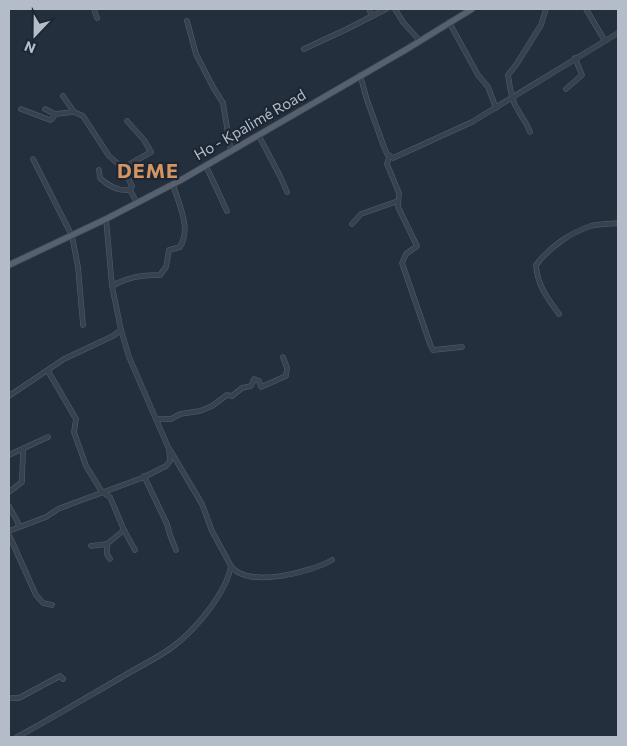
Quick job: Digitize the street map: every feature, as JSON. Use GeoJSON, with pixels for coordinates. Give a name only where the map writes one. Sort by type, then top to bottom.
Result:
{"type":"FeatureCollection","features":[{"type":"Feature","properties":{"kind":"main road","name":"Ho - Kpalimé Road"},"geometry":{"type":"LineString","coordinates":[[9,266],[106,219],[206,166],[472,9]]}},
{"type":"Feature","properties":{"kind":"street"},"geometry":{"type":"LineString","coordinates":[[94,9],[97,18]]}},
{"type":"Feature","properties":{"kind":"street"},"geometry":{"type":"LineString","coordinates":[[368,9],[372,16]]}},
{"type":"Feature","properties":{"kind":"street"},"geometry":{"type":"LineString","coordinates":[[304,49],[386,9]]}},
{"type":"Feature","properties":{"kind":"street"},"geometry":{"type":"LineString","coordinates":[[395,9],[403,22],[420,40]]}},
{"type":"Feature","properties":{"kind":"street"},"geometry":{"type":"LineString","coordinates":[[530,132],[526,121],[518,111],[512,98],[508,75],[541,25],[546,9]]}},
{"type":"Feature","properties":{"kind":"street"},"geometry":{"type":"LineString","coordinates":[[586,9],[605,41]]}},
{"type":"Feature","properties":{"kind":"street"},"geometry":{"type":"LineString","coordinates":[[187,21],[196,54],[223,103],[231,152]]}},
{"type":"Feature","properties":{"kind":"street"},"geometry":{"type":"LineString","coordinates":[[449,22],[475,66],[478,75],[488,87],[496,108]]}},
{"type":"Feature","properties":{"kind":"street"},"geometry":{"type":"LineString","coordinates":[[389,156],[393,158],[472,122],[618,33]]}},
{"type":"Feature","properties":{"kind":"street"},"geometry":{"type":"LineString","coordinates":[[566,89],[582,76],[575,58]]}},
{"type":"Feature","properties":{"kind":"street"},"geometry":{"type":"LineString","coordinates":[[360,75],[367,100],[389,156],[387,164],[399,193],[398,201],[401,213],[417,246],[404,257],[402,263],[430,344],[433,350],[462,347]]}},
{"type":"Feature","properties":{"kind":"street"},"geometry":{"type":"LineString","coordinates":[[63,96],[74,112]]}},
{"type":"Feature","properties":{"kind":"street"},"geometry":{"type":"LineString","coordinates":[[21,109],[50,120],[55,114]]}},
{"type":"Feature","properties":{"kind":"street"},"geometry":{"type":"LineString","coordinates":[[45,109],[55,114],[74,112],[84,116],[109,156],[123,168],[132,186],[130,190],[137,203]]}},
{"type":"Feature","properties":{"kind":"street"},"geometry":{"type":"LineString","coordinates":[[123,168],[151,152],[144,140],[127,121]]}},
{"type":"Feature","properties":{"kind":"street"},"geometry":{"type":"LineString","coordinates":[[259,136],[287,192]]}},
{"type":"Feature","properties":{"kind":"street"},"geometry":{"type":"LineString","coordinates":[[33,159],[72,236],[78,267],[83,325]]}},
{"type":"Feature","properties":{"kind":"street"},"geometry":{"type":"LineString","coordinates":[[206,166],[227,211]]}},
{"type":"Feature","properties":{"kind":"street"},"geometry":{"type":"LineString","coordinates":[[99,170],[100,178],[107,184],[120,189],[130,190]]}},
{"type":"Feature","properties":{"kind":"street"},"geometry":{"type":"LineString","coordinates":[[112,286],[135,277],[160,276],[166,267],[169,250],[180,247],[184,239],[183,218],[173,184]]}},
{"type":"Feature","properties":{"kind":"street"},"geometry":{"type":"LineString","coordinates":[[352,224],[361,214],[398,201]]}},
{"type":"Feature","properties":{"kind":"street"},"geometry":{"type":"LineString","coordinates":[[106,219],[112,286],[129,357],[169,449],[202,504],[212,531],[231,566],[235,572],[259,578],[263,576],[283,577],[323,566],[332,560]]}},
{"type":"Feature","properties":{"kind":"street"},"geometry":{"type":"LineString","coordinates":[[558,314],[542,290],[537,276],[536,265],[546,253],[567,238],[592,226],[618,223]]}},
{"type":"Feature","properties":{"kind":"street"},"geometry":{"type":"LineString","coordinates":[[9,396],[64,359],[113,336],[121,330]]}},
{"type":"Feature","properties":{"kind":"street"},"geometry":{"type":"LineString","coordinates":[[156,419],[171,419],[180,414],[200,411],[212,406],[227,395],[232,396],[242,388],[251,386],[254,379],[259,381],[261,387],[275,382],[286,376],[288,368],[284,357]]}},
{"type":"Feature","properties":{"kind":"street"},"geometry":{"type":"LineString","coordinates":[[48,370],[76,419],[74,432],[86,466],[102,492],[110,497],[135,550]]}},
{"type":"Feature","properties":{"kind":"street"},"geometry":{"type":"LineString","coordinates":[[9,455],[48,437]]}},
{"type":"Feature","properties":{"kind":"street"},"geometry":{"type":"LineString","coordinates":[[9,492],[22,482],[22,449]]}},
{"type":"Feature","properties":{"kind":"street"},"geometry":{"type":"LineString","coordinates":[[9,530],[46,517],[58,509],[166,466],[170,461],[169,449]]}},
{"type":"Feature","properties":{"kind":"street"},"geometry":{"type":"LineString","coordinates":[[144,476],[167,524],[176,550]]}},
{"type":"Feature","properties":{"kind":"street"},"geometry":{"type":"LineString","coordinates":[[9,506],[18,521],[19,527]]}},
{"type":"Feature","properties":{"kind":"street"},"geometry":{"type":"LineString","coordinates":[[91,546],[107,544],[124,530]]}},
{"type":"Feature","properties":{"kind":"street"},"geometry":{"type":"LineString","coordinates":[[9,535],[36,595],[43,604],[52,605]]}},
{"type":"Feature","properties":{"kind":"street"},"geometry":{"type":"LineString","coordinates":[[107,544],[107,554],[110,559]]}},
{"type":"Feature","properties":{"kind":"street"},"geometry":{"type":"LineString","coordinates":[[17,737],[62,713],[174,646],[212,605],[229,578],[231,566]]}},
{"type":"Feature","properties":{"kind":"street"},"geometry":{"type":"LineString","coordinates":[[9,698],[19,698],[60,676],[64,679]]}},
{"type":"Feature","properties":{"kind":"district","name":"DEME"},"geometry":{"type":"Point","coordinates":[148,171]}}]}
